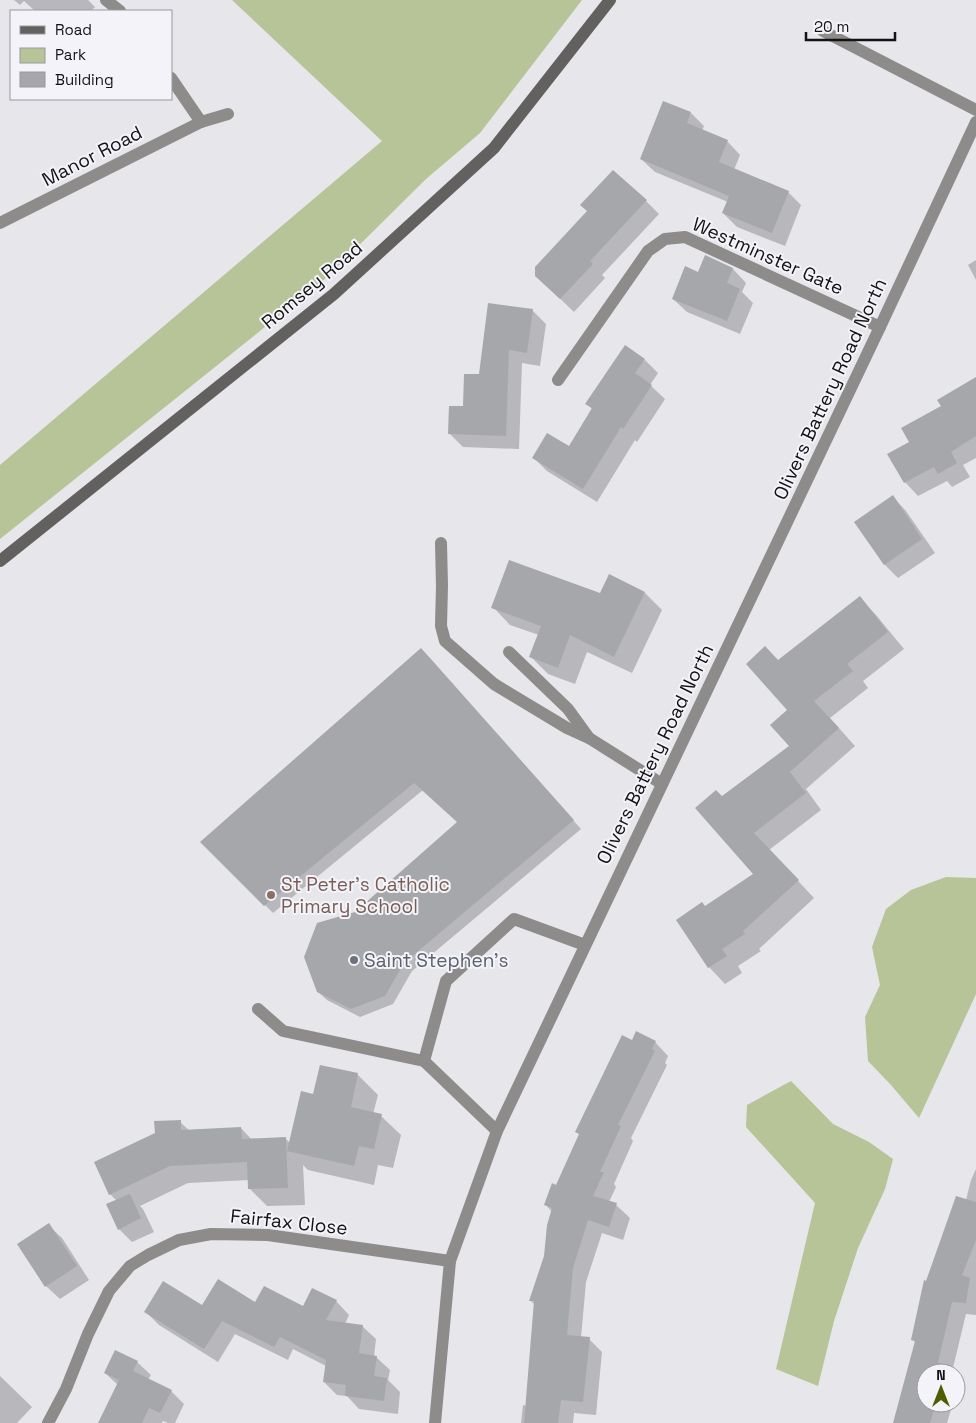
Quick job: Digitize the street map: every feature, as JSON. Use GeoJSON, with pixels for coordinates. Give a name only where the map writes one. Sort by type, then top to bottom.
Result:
{"type":"FeatureCollection","features":[{"type":"Feature","properties":{"kind":"main road","name":"Romsey Road"},"geometry":{"type":"LineString","coordinates":[[0,561],[334,294],[494,148],[610,0]]}},
{"type":"Feature","properties":{"kind":"street"},"geometry":{"type":"LineString","coordinates":[[106,0],[119,10]]}},
{"type":"Feature","properties":{"kind":"street"},"geometry":{"type":"LineString","coordinates":[[822,31],[976,110]]}},
{"type":"Feature","properties":{"kind":"street"},"geometry":{"type":"LineString","coordinates":[[172,79],[201,122]]}},
{"type":"Feature","properties":{"kind":"street","name":"Manor Road"},"geometry":{"type":"LineString","coordinates":[[0,223],[201,122],[228,114]]}},
{"type":"Feature","properties":{"kind":"street","name":"Olivers Battery Road North"},"geometry":{"type":"LineString","coordinates":[[434,1423],[450,1261],[497,1131],[976,122]]}},
{"type":"Feature","properties":{"kind":"street","name":"Westminster Gate"},"geometry":{"type":"LineString","coordinates":[[558,380],[648,251],[665,239],[685,236],[880,327]]}},
{"type":"Feature","properties":{"kind":"street"},"geometry":{"type":"LineString","coordinates":[[440,543],[442,626],[445,641],[494,684],[567,728],[589,738],[662,784]]}},
{"type":"Feature","properties":{"kind":"street"},"geometry":{"type":"LineString","coordinates":[[509,652],[568,709],[589,738]]}},
{"type":"Feature","properties":{"kind":"street"},"geometry":{"type":"LineString","coordinates":[[424,1061],[446,981],[514,919],[586,944]]}},
{"type":"Feature","properties":{"kind":"street"},"geometry":{"type":"LineString","coordinates":[[258,1008],[283,1031],[424,1061],[497,1131]]}},
{"type":"Feature","properties":{"kind":"street","name":"Fairfax Close"},"geometry":{"type":"LineString","coordinates":[[48,1423],[66,1389],[88,1334],[109,1291],[130,1266],[179,1240],[211,1234],[268,1235],[450,1261]]}},
{"type":"Feature","properties":{"kind":"green space"},"geometry":{"type":"Polygon","coordinates":[[[232,0],[582,0],[480,133],[426,179],[325,279],[0,539],[0,465],[382,141],[232,0]]]}},
{"type":"Feature","properties":{"kind":"green space"},"geometry":{"type":"Polygon","coordinates":[[[946,877],[976,878],[976,994],[919,1118],[868,1061],[865,1017],[880,985],[872,947],[886,909],[911,890],[946,877]]]}},
{"type":"Feature","properties":{"kind":"green space"},"geometry":{"type":"Polygon","coordinates":[[[791,1081],[833,1124],[869,1142],[893,1159],[885,1189],[858,1248],[834,1321],[818,1386],[776,1369],[815,1203],[746,1127],[747,1105],[791,1081]]]}},
{"type":"Feature","properties":{"kind":"building"},"geometry":{"type":"Polygon","coordinates":[[[663,101],[691,112],[687,123],[728,140],[719,162],[789,191],[772,233],[722,213],[729,196],[640,159],[663,101]]]}},
{"type":"Feature","properties":{"kind":"building"},"geometry":{"type":"Polygon","coordinates":[[[613,170],[647,200],[590,261],[593,264],[560,299],[535,276],[535,267],[587,211],[580,205],[613,170]]]}},
{"type":"Feature","properties":{"kind":"building"},"geometry":{"type":"Polygon","coordinates":[[[705,255],[733,268],[727,283],[740,289],[727,321],[672,299],[685,266],[698,272],[705,255]]]}},
{"type":"Feature","properties":{"kind":"building"},"geometry":{"type":"Polygon","coordinates":[[[488,303],[533,309],[527,353],[509,350],[506,436],[448,434],[449,406],[463,406],[464,374],[479,374],[488,303]]]}},
{"type":"Feature","properties":{"kind":"building"},"geometry":{"type":"Polygon","coordinates":[[[625,345],[645,359],[635,373],[652,385],[623,429],[621,427],[583,489],[532,458],[547,433],[569,446],[592,408],[585,404],[625,345]]]}},
{"type":"Feature","properties":{"kind":"building"},"geometry":{"type":"Polygon","coordinates":[[[976,377],[976,436],[951,452],[957,463],[938,474],[934,467],[904,483],[887,454],[909,442],[901,428],[941,406],[937,400],[976,377]]]}},
{"type":"Feature","properties":{"kind":"building"},"geometry":{"type":"Polygon","coordinates":[[[893,495],[922,539],[884,565],[854,522],[893,495]]]}},
{"type":"Feature","properties":{"kind":"building"},"geometry":{"type":"Polygon","coordinates":[[[509,560],[600,593],[609,574],[645,592],[614,657],[570,635],[558,668],[529,657],[541,626],[491,608],[509,560]]]}},
{"type":"Feature","properties":{"kind":"building"},"geometry":{"type":"Polygon","coordinates":[[[860,596],[888,632],[847,664],[853,671],[814,701],[839,728],[790,772],[806,793],[754,833],[799,880],[743,931],[745,934],[722,949],[727,956],[708,968],[676,920],[702,902],[705,906],[753,874],[695,808],[716,790],[722,796],[789,746],[770,725],[787,710],[746,664],[765,646],[778,660],[860,596]]]}},
{"type":"Feature","properties":{"kind":"building"},"geometry":{"type":"Polygon","coordinates":[[[421,648],[574,820],[404,963],[385,996],[351,1009],[317,992],[304,957],[317,923],[355,912],[457,822],[414,783],[264,906],[200,842],[421,648]]]}},
{"type":"Feature","properties":{"kind":"building"},"geometry":{"type":"Polygon","coordinates":[[[636,1031],[656,1041],[652,1049],[655,1051],[618,1125],[621,1126],[600,1172],[604,1172],[593,1196],[617,1203],[609,1227],[588,1220],[573,1268],[567,1335],[590,1337],[583,1402],[561,1400],[558,1423],[524,1423],[534,1301],[529,1301],[544,1256],[547,1225],[552,1208],[544,1205],[552,1183],[556,1185],[579,1134],[575,1132],[622,1035],[632,1040],[636,1031]]]}},
{"type":"Feature","properties":{"kind":"building"},"geometry":{"type":"Polygon","coordinates":[[[320,1065],[358,1073],[351,1107],[382,1114],[374,1149],[359,1146],[354,1166],[287,1151],[301,1091],[313,1094],[320,1065]]]}},
{"type":"Feature","properties":{"kind":"building"},"geometry":{"type":"Polygon","coordinates":[[[181,1120],[181,1130],[241,1127],[242,1139],[286,1137],[288,1188],[248,1189],[247,1162],[170,1166],[109,1195],[94,1162],[155,1133],[154,1121],[181,1120]]]}},
{"type":"Feature","properties":{"kind":"building"},"geometry":{"type":"Polygon","coordinates":[[[130,1194],[141,1218],[118,1230],[106,1204],[130,1194]]]}},
{"type":"Feature","properties":{"kind":"building"},"geometry":{"type":"Polygon","coordinates":[[[956,1196],[976,1202],[976,1240],[962,1275],[970,1278],[966,1303],[952,1302],[938,1363],[916,1363],[916,1413],[933,1413],[930,1423],[893,1423],[915,1341],[911,1340],[924,1280],[926,1281],[956,1196]]]}},
{"type":"Feature","properties":{"kind":"building"},"geometry":{"type":"Polygon","coordinates":[[[49,1223],[77,1266],[45,1287],[17,1244],[49,1223]]]}},
{"type":"Feature","properties":{"kind":"building"},"geometry":{"type":"Polygon","coordinates":[[[218,1279],[255,1302],[264,1286],[303,1306],[312,1288],[337,1300],[326,1320],[363,1325],[359,1353],[377,1356],[374,1376],[387,1378],[384,1401],[345,1396],[346,1385],[323,1382],[326,1360],[280,1337],[274,1347],[222,1321],[204,1349],[144,1312],[163,1281],[202,1305],[218,1279]]]}},
{"type":"Feature","properties":{"kind":"building"},"geometry":{"type":"Polygon","coordinates":[[[115,1350],[138,1361],[133,1371],[172,1390],[160,1413],[149,1408],[142,1423],[98,1423],[119,1380],[104,1373],[115,1350]]]}},
{"type":"Feature","properties":{"kind":"place","name":"St Peter's Catholic Primary School"},"geometry":{"type":"Point","coordinates":[271,895]}},
{"type":"Feature","properties":{"kind":"place","name":"Saint Stephen's"},"geometry":{"type":"Point","coordinates":[354,960]}}]}
